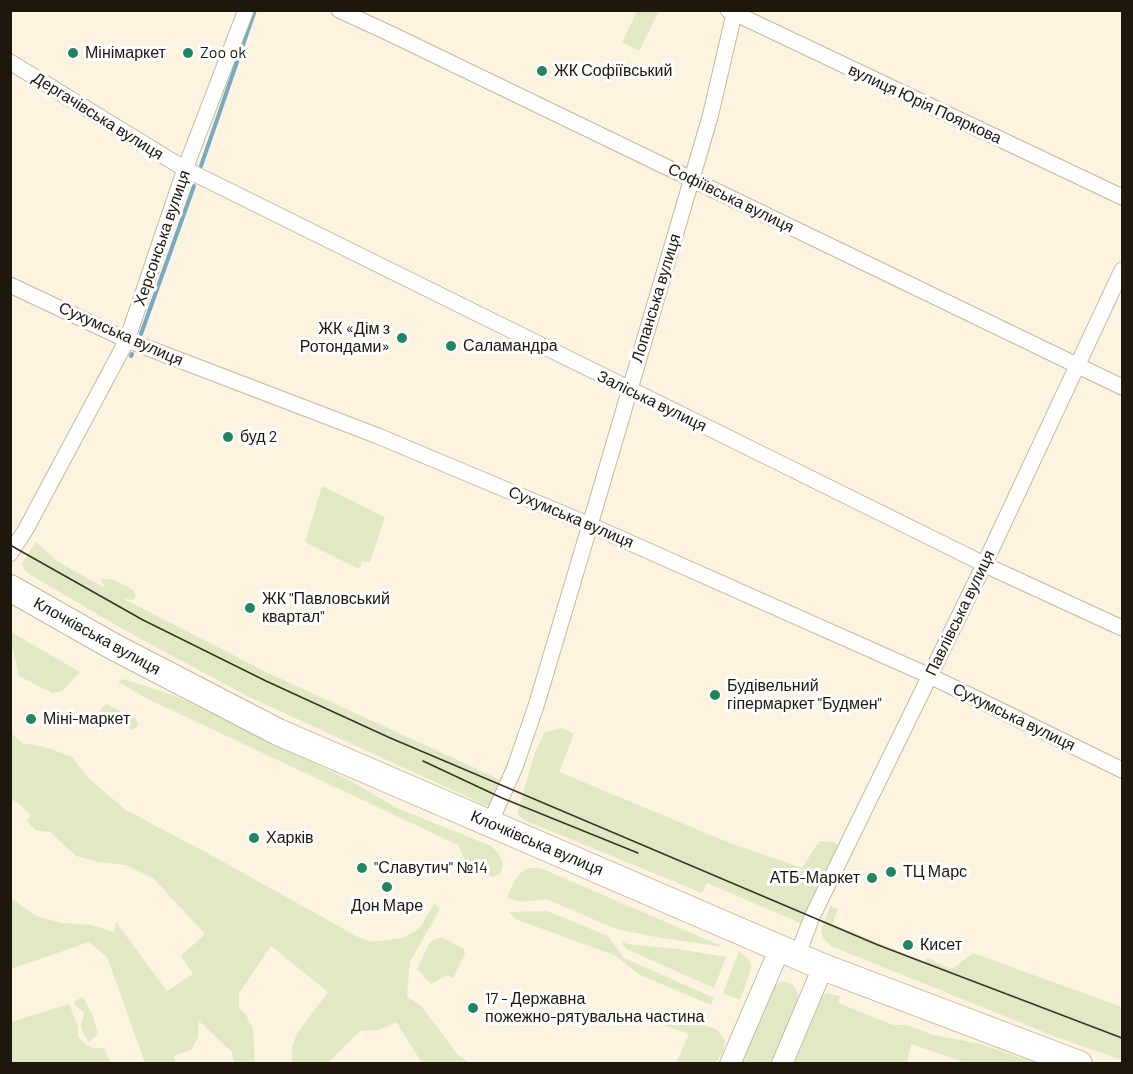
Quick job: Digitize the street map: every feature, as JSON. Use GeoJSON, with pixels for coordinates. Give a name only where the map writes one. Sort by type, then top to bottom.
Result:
{"type":"FeatureCollection","features":[{"type":"Feature","properties":{"kind":"main road","name":"Клочківська вулиця"},"geometry":{"type":"LineString","coordinates":[[10,588],[114,647],[278,732],[823,967],[1078,1064]]}},
{"type":"Feature","properties":{"kind":"street","name":"Херсонська вулиця"},"geometry":{"type":"LineString","coordinates":[[10,554],[26,529],[127,340],[185,170],[246,10]]}},
{"type":"Feature","properties":{"kind":"street","name":"Софіївська вулиця"},"geometry":{"type":"LineString","coordinates":[[339,10],[1122,387]]}},
{"type":"Feature","properties":{"kind":"street","name":"Лопанська вулиця"},"geometry":{"type":"LineString","coordinates":[[490,823],[515,767],[536,706],[710,117],[733,12]]}},
{"type":"Feature","properties":{"kind":"street","name":"вулиця Юрія Пояркова"},"geometry":{"type":"LineString","coordinates":[[733,12],[1122,197]]}},
{"type":"Feature","properties":{"kind":"street","name":"Дергачівська вулиця"},"geometry":{"type":"LineString","coordinates":[[10,62],[185,170]]}},
{"type":"Feature","properties":{"kind":"street","name":"Заліська вулиця"},"geometry":{"type":"LineString","coordinates":[[185,170],[984,565],[1122,628]]}},
{"type":"Feature","properties":{"kind":"street","name":"Павлівська вулиця"},"geometry":{"type":"LineString","coordinates":[[789,952],[812,917],[930,676],[1122,270]]}},
{"type":"Feature","properties":{"kind":"street","name":"Сухумська вулиця"},"geometry":{"type":"LineString","coordinates":[[10,285],[127,340],[378,436],[590,525],[930,676],[1122,770]]}},
{"type":"Feature","properties":{"kind":"street"},"geometry":{"type":"LineString","coordinates":[[730,1064],[789,952]]}},
{"type":"Feature","properties":{"kind":"street"},"geometry":{"type":"LineString","coordinates":[[782,1064],[823,967]]}},
{"type":"Feature","properties":{"kind":"green space"},"geometry":{"type":"Polygon","coordinates":[[[637,11],[659,11],[639,51],[622,42],[637,11]]]}},
{"type":"Feature","properties":{"kind":"green space"},"geometry":{"type":"Polygon","coordinates":[[[322,486],[385,517],[370,562],[362,561],[359,569],[305,542],[322,486]]]}},
{"type":"Feature","properties":{"kind":"green space"},"geometry":{"type":"Polygon","coordinates":[[[36,542],[57,561],[105,588],[101,579],[111,579],[133,590],[136,596],[132,600],[122,598],[268,673],[501,780],[508,764],[515,767],[492,806],[483,804],[249,697],[126,631],[29,574],[22,563],[36,542]]]}},
{"type":"Feature","properties":{"kind":"green space"},"geometry":{"type":"Polygon","coordinates":[[[11,632],[80,672],[62,691],[52,693],[19,676],[11,632]]]}},
{"type":"Feature","properties":{"kind":"green space"},"geometry":{"type":"Polygon","coordinates":[[[123,679],[173,695],[349,780],[397,808],[491,846],[503,863],[501,873],[493,877],[484,874],[467,864],[458,845],[150,700],[118,682],[123,679]]]}},
{"type":"Feature","properties":{"kind":"green space"},"geometry":{"type":"Polygon","coordinates":[[[107,704],[136,719],[137,727],[133,730],[102,715],[100,712],[102,707],[107,704]]]}},
{"type":"Feature","properties":{"kind":"green space"},"geometry":{"type":"Polygon","coordinates":[[[562,728],[574,734],[559,772],[730,843],[802,868],[819,841],[834,842],[838,851],[810,912],[800,923],[707,883],[702,893],[524,820],[517,814],[535,752],[545,732],[562,728]]]}},
{"type":"Feature","properties":{"kind":"green space"},"geometry":{"type":"Polygon","coordinates":[[[10,732],[22,743],[45,747],[72,757],[89,779],[126,810],[358,937],[372,942],[402,938],[419,929],[434,904],[438,906],[440,909],[410,962],[407,996],[422,1007],[458,1055],[470,1063],[422,1063],[396,1022],[379,1030],[360,1031],[328,1063],[285,1063],[292,1062],[292,1046],[298,1032],[328,992],[271,946],[239,993],[239,1007],[253,1029],[255,1063],[234,1063],[232,1052],[199,1021],[198,1037],[191,1050],[173,1056],[176,1063],[145,1063],[107,957],[89,942],[11,969],[11,898],[36,916],[62,923],[91,925],[114,932],[116,922],[167,991],[193,974],[181,956],[205,934],[153,878],[125,865],[98,862],[76,856],[50,832],[35,830],[27,821],[31,815],[11,799],[10,732]]]}},
{"type":"Feature","properties":{"kind":"green space"},"geometry":{"type":"Polygon","coordinates":[[[529,868],[540,868],[724,947],[616,929],[546,899],[520,902],[507,897],[521,872],[529,868]]]}},
{"type":"Feature","properties":{"kind":"green space"},"geometry":{"type":"Polygon","coordinates":[[[830,906],[838,909],[832,924],[925,962],[927,958],[952,969],[973,953],[1122,1007],[1122,1060],[1056,1037],[831,946],[823,938],[821,931],[830,906]]]}},
{"type":"Feature","properties":{"kind":"green space"},"geometry":{"type":"Polygon","coordinates":[[[547,911],[608,936],[624,958],[714,998],[711,1005],[640,975],[614,955],[515,919],[509,912],[547,911]]]}},
{"type":"Feature","properties":{"kind":"green space"},"geometry":{"type":"Polygon","coordinates":[[[442,937],[464,949],[465,954],[453,978],[447,975],[431,984],[417,969],[429,944],[442,937]]]}},
{"type":"Feature","properties":{"kind":"green space"},"geometry":{"type":"Polygon","coordinates":[[[620,940],[627,944],[726,957],[714,988],[626,949],[620,940]]]}},
{"type":"Feature","properties":{"kind":"green space"},"geometry":{"type":"Polygon","coordinates":[[[739,951],[751,964],[740,1000],[723,993],[739,951]]]}},
{"type":"Feature","properties":{"kind":"green space"},"geometry":{"type":"Polygon","coordinates":[[[783,981],[792,984],[799,999],[773,1063],[739,1064],[772,986],[783,981]]]}},
{"type":"Feature","properties":{"kind":"green space"},"geometry":{"type":"Polygon","coordinates":[[[826,993],[840,996],[838,1003],[893,1025],[907,1025],[933,1035],[981,1044],[1035,1063],[966,1063],[911,1044],[907,1063],[794,1063],[826,993]]]}},
{"type":"Feature","properties":{"kind":"green space"},"geometry":{"type":"Polygon","coordinates":[[[83,997],[93,1016],[98,1034],[89,1042],[81,1026],[84,1013],[75,1005],[75,1001],[83,997]]]}},
{"type":"Feature","properties":{"kind":"green space"},"geometry":{"type":"Polygon","coordinates":[[[69,1004],[78,1026],[78,1037],[93,1048],[104,1048],[111,1063],[11,1063],[11,1022],[69,1004]]]}},
{"type":"Feature","properties":{"kind":"green space"},"geometry":{"type":"Polygon","coordinates":[[[662,1014],[671,1014],[716,1029],[725,1040],[723,1051],[716,1063],[676,1063],[689,1034],[651,1021],[662,1014]]]}},
{"type":"Feature","properties":{"kind":"waterway"},"geometry":{"type":"LineString","coordinates":[[201,166],[255,10]]}},
{"type":"Feature","properties":{"kind":"waterway"},"geometry":{"type":"LineString","coordinates":[[141,334],[194,186]]}},
{"type":"Feature","properties":{"kind":"tram line"},"geometry":{"type":"LineString","coordinates":[[10,545],[143,620],[266,681],[388,737],[878,945],[1122,1038]]}},
{"type":"Feature","properties":{"kind":"tram line"},"geometry":{"type":"LineString","coordinates":[[423,761],[502,798],[638,853]]}},
{"type":"Feature","properties":{"kind":"place","name":"Мінімаркет"},"geometry":{"type":"Point","coordinates":[73,53]}},
{"type":"Feature","properties":{"kind":"place","name":"Zoo ok"},"geometry":{"type":"Point","coordinates":[188,53]}},
{"type":"Feature","properties":{"kind":"place","name":"ЖК Софіївський"},"geometry":{"type":"Point","coordinates":[542,71]}},
{"type":"Feature","properties":{"kind":"place","name":"ЖК «Дім з Ротондами»"},"geometry":{"type":"Point","coordinates":[402,338]}},
{"type":"Feature","properties":{"kind":"place","name":"Саламандра"},"geometry":{"type":"Point","coordinates":[451,346]}},
{"type":"Feature","properties":{"kind":"place","name":"буд 2"},"geometry":{"type":"Point","coordinates":[228,437]}},
{"type":"Feature","properties":{"kind":"place","name":"ЖК \"Павловський квартал\""},"geometry":{"type":"Point","coordinates":[250,608]}},
{"type":"Feature","properties":{"kind":"place","name":"Будівельний гіпермаркет \"Будмен\""},"geometry":{"type":"Point","coordinates":[715,695]}},
{"type":"Feature","properties":{"kind":"place","name":"Міні-маркет"},"geometry":{"type":"Point","coordinates":[31,719]}},
{"type":"Feature","properties":{"kind":"place","name":"Харків"},"geometry":{"type":"Point","coordinates":[254,838]}},
{"type":"Feature","properties":{"kind":"place","name":"\"Славутич\" №14"},"geometry":{"type":"Point","coordinates":[362,868]}},
{"type":"Feature","properties":{"kind":"place","name":"ТЦ Марс"},"geometry":{"type":"Point","coordinates":[891,872]}},
{"type":"Feature","properties":{"kind":"place","name":"АТБ-Маркет"},"geometry":{"type":"Point","coordinates":[872,878]}},
{"type":"Feature","properties":{"kind":"place","name":"Дон Маре"},"geometry":{"type":"Point","coordinates":[387,887]}},
{"type":"Feature","properties":{"kind":"place","name":"Кисет"},"geometry":{"type":"Point","coordinates":[908,945]}},
{"type":"Feature","properties":{"kind":"place","name":"17 - Державна пожежно-рятувальна частина"},"geometry":{"type":"Point","coordinates":[473,1008]}}]}
